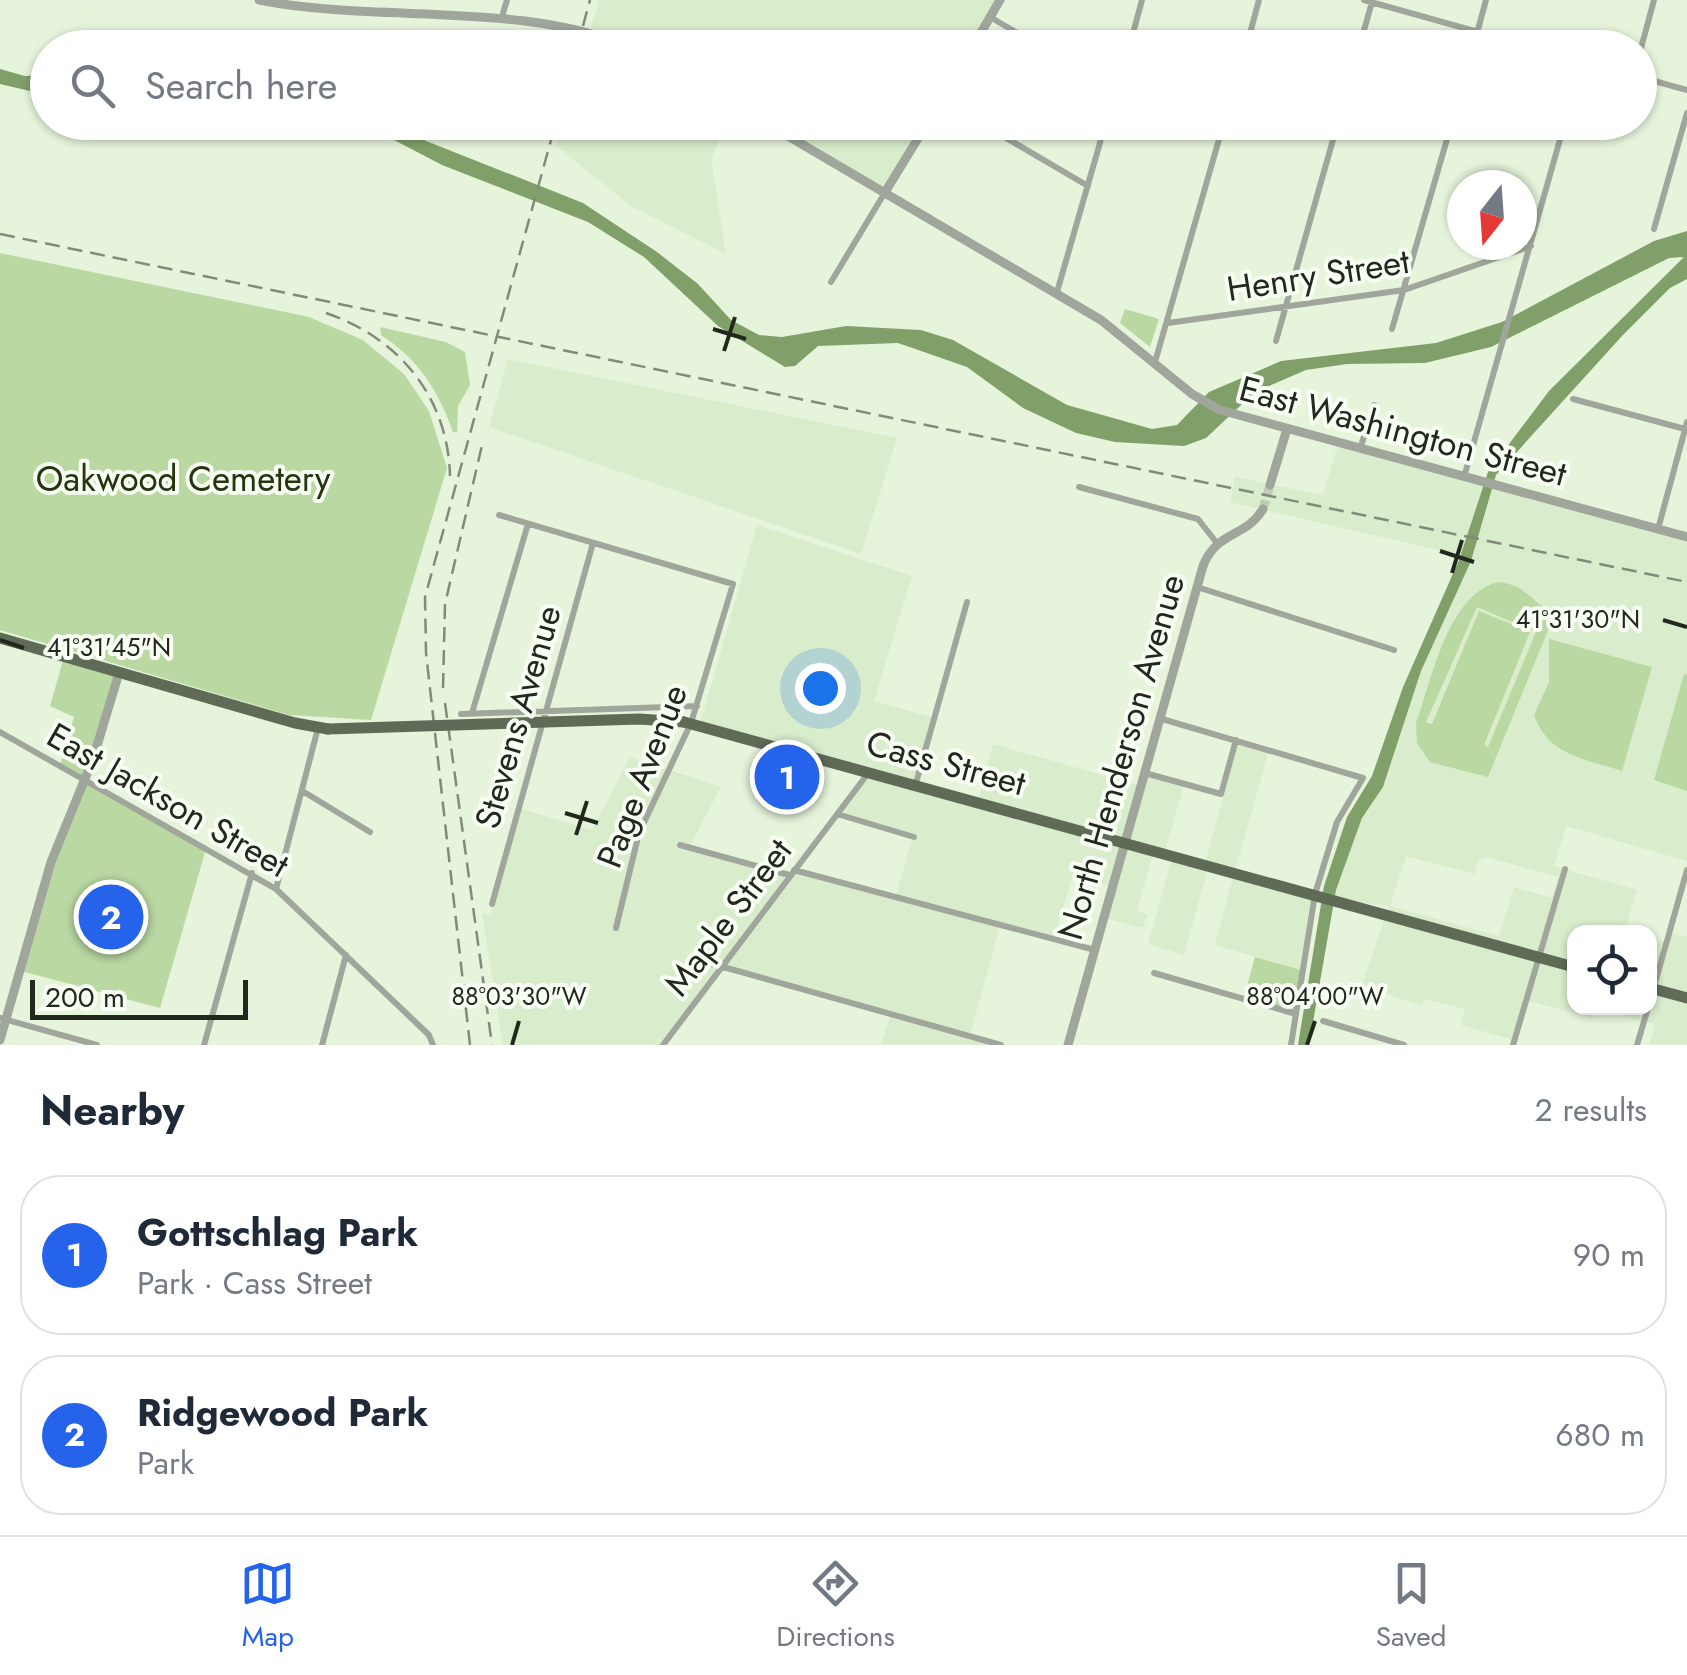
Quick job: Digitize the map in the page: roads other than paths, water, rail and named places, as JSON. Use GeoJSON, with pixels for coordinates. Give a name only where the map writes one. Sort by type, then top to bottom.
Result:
{"type":"FeatureCollection","features":[{"type":"Feature","properties":{"kind":"main road","name":"Cass Street"},"geometry":{"type":"LineString","coordinates":[[0,638],[323,728],[639,719],[688,723],[1567,964]]}},
{"type":"Feature","properties":{"kind":"main road"},"geometry":{"type":"LineString","coordinates":[[1657,996],[1687,998]]}},
{"type":"Feature","properties":{"kind":"street"},"geometry":{"type":"LineString","coordinates":[[259,0],[503,13],[557,19],[586,30]]}},
{"type":"Feature","properties":{"kind":"street"},"geometry":{"type":"LineString","coordinates":[[503,13],[506,0]]}},
{"type":"Feature","properties":{"kind":"street"},"geometry":{"type":"LineString","coordinates":[[983,30],[1000,0]]}},
{"type":"Feature","properties":{"kind":"street"},"geometry":{"type":"LineString","coordinates":[[1133,30],[1142,0]]}},
{"type":"Feature","properties":{"kind":"street"},"geometry":{"type":"LineString","coordinates":[[1251,30],[1259,0]]}},
{"type":"Feature","properties":{"kind":"street"},"geometry":{"type":"LineString","coordinates":[[1478,30],[1486,0]]}},
{"type":"Feature","properties":{"kind":"street"},"geometry":{"type":"LineString","coordinates":[[1646,30],[1654,0]]}},
{"type":"Feature","properties":{"kind":"street"},"geometry":{"type":"LineString","coordinates":[[1362,30],[1368,1],[1471,30]]}},
{"type":"Feature","properties":{"kind":"street"},"geometry":{"type":"LineString","coordinates":[[990,18],[1011,30]]}},
{"type":"Feature","properties":{"kind":"street"},"geometry":{"type":"LineString","coordinates":[[1657,81],[1687,90]]}},
{"type":"Feature","properties":{"kind":"street"},"geometry":{"type":"LineString","coordinates":[[1654,229],[1687,113]]}},
{"type":"Feature","properties":{"kind":"street","name":"East Washington Street"},"geometry":{"type":"LineString","coordinates":[[794,140],[1056,292],[1155,362],[1192,394],[1236,416],[1361,446],[1687,537]]}},
{"type":"Feature","properties":{"kind":"street"},"geometry":{"type":"LineString","coordinates":[[832,282],[917,140]]}},
{"type":"Feature","properties":{"kind":"street"},"geometry":{"type":"LineString","coordinates":[[1010,140],[1088,186]]}},
{"type":"Feature","properties":{"kind":"street"},"geometry":{"type":"LineString","coordinates":[[1056,292],[1101,140]]}},
{"type":"Feature","properties":{"kind":"street"},"geometry":{"type":"LineString","coordinates":[[1155,362],[1219,140]]}},
{"type":"Feature","properties":{"kind":"street"},"geometry":{"type":"LineString","coordinates":[[1276,340],[1333,140]]}},
{"type":"Feature","properties":{"kind":"street"},"geometry":{"type":"LineString","coordinates":[[1392,329],[1447,140]]}},
{"type":"Feature","properties":{"kind":"street"},"geometry":{"type":"LineString","coordinates":[[1537,225],[1561,140]]}},
{"type":"Feature","properties":{"kind":"street","name":"Henry Street"},"geometry":{"type":"LineString","coordinates":[[1168,323],[1404,290],[1491,260]]}},
{"type":"Feature","properties":{"kind":"street"},"geometry":{"type":"LineString","coordinates":[[1464,477],[1527,260]]}},
{"type":"Feature","properties":{"kind":"street"},"geometry":{"type":"LineString","coordinates":[[1574,399],[1686,426],[1658,529]]}},
{"type":"Feature","properties":{"kind":"street"},"geometry":{"type":"LineString","coordinates":[[1361,446],[1374,406]]}},
{"type":"Feature","properties":{"kind":"street"},"geometry":{"type":"LineString","coordinates":[[1270,485],[1287,429]]}},
{"type":"Feature","properties":{"kind":"street"},"geometry":{"type":"LineString","coordinates":[[1080,487],[1198,519],[1216,542]]}},
{"type":"Feature","properties":{"kind":"street","name":"North Henderson Avenue"},"geometry":{"type":"LineString","coordinates":[[1068,1045],[1197,587],[1216,542],[1249,526],[1263,509]]}},
{"type":"Feature","properties":{"kind":"street"},"geometry":{"type":"LineString","coordinates":[[499,515],[593,543]]}},
{"type":"Feature","properties":{"kind":"street"},"geometry":{"type":"LineString","coordinates":[[472,713],[528,524]]}},
{"type":"Feature","properties":{"kind":"street","name":"Page Avenue"},"geometry":{"type":"LineString","coordinates":[[593,543],[733,584],[696,706],[639,833],[616,928]]}},
{"type":"Feature","properties":{"kind":"street","name":"Stevens Avenue"},"geometry":{"type":"LineString","coordinates":[[492,904],[593,543]]}},
{"type":"Feature","properties":{"kind":"street"},"geometry":{"type":"LineString","coordinates":[[1197,587],[1394,650]]}},
{"type":"Feature","properties":{"kind":"street"},"geometry":{"type":"LineString","coordinates":[[916,783],[967,602]]}},
{"type":"Feature","properties":{"kind":"street"},"geometry":{"type":"LineString","coordinates":[[0,1040],[51,862],[120,673]]}},
{"type":"Feature","properties":{"kind":"street"},"geometry":{"type":"LineString","coordinates":[[461,714],[696,706]]}},
{"type":"Feature","properties":{"kind":"street"},"geometry":{"type":"LineString","coordinates":[[1162,719],[1358,775],[1363,784],[1337,822],[1315,894],[1291,1045]]}},
{"type":"Feature","properties":{"kind":"street"},"geometry":{"type":"LineString","coordinates":[[276,889],[323,728]]}},
{"type":"Feature","properties":{"kind":"street","name":"East Jackson Street"},"geometry":{"type":"LineString","coordinates":[[0,732],[276,889],[433,1044]]}},
{"type":"Feature","properties":{"kind":"street"},"geometry":{"type":"LineString","coordinates":[[1146,773],[1221,794],[1236,740]]}},
{"type":"Feature","properties":{"kind":"street","name":"Maple Street"},"geometry":{"type":"LineString","coordinates":[[662,1045],[870,771]]}},
{"type":"Feature","properties":{"kind":"street"},"geometry":{"type":"LineString","coordinates":[[304,792],[370,832]]}},
{"type":"Feature","properties":{"kind":"street"},"geometry":{"type":"LineString","coordinates":[[837,814],[914,837]]}},
{"type":"Feature","properties":{"kind":"street"},"geometry":{"type":"LineString","coordinates":[[680,845],[1095,950]]}},
{"type":"Feature","properties":{"kind":"street"},"geometry":{"type":"LineString","coordinates":[[1513,1045],[1565,870]]}},
{"type":"Feature","properties":{"kind":"street"},"geometry":{"type":"LineString","coordinates":[[1657,972],[1687,870]]}},
{"type":"Feature","properties":{"kind":"street"},"geometry":{"type":"LineString","coordinates":[[204,1045],[252,873]]}},
{"type":"Feature","properties":{"kind":"street"},"geometry":{"type":"LineString","coordinates":[[322,1045],[346,954]]}},
{"type":"Feature","properties":{"kind":"street"},"geometry":{"type":"LineString","coordinates":[[691,958],[1001,1045]]}},
{"type":"Feature","properties":{"kind":"street"},"geometry":{"type":"LineString","coordinates":[[1154,973],[1296,1014]]}},
{"type":"Feature","properties":{"kind":"street"},"geometry":{"type":"LineString","coordinates":[[1637,1045],[1645,1015]]}},
{"type":"Feature","properties":{"kind":"street"},"geometry":{"type":"LineString","coordinates":[[3,1019],[97,1045]]}},
{"type":"Feature","properties":{"kind":"street"},"geometry":{"type":"LineString","coordinates":[[1323,1022],[1404,1045]]}},
{"type":"Feature","properties":{"kind":"tunnel"},"geometry":{"type":"LineString","coordinates":[[1263,509],[1270,485]]}},
{"type":"Feature","properties":{"kind":"railway"},"geometry":{"type":"LineString","coordinates":[[582,30],[590,0]]}},
{"type":"Feature","properties":{"kind":"railway"},"geometry":{"type":"LineString","coordinates":[[470,1045],[426,653],[425,597],[551,140]]}},
{"type":"Feature","properties":{"kind":"railway"},"geometry":{"type":"LineString","coordinates":[[0,234],[1687,582]]}},
{"type":"Feature","properties":{"kind":"railway"},"geometry":{"type":"LineString","coordinates":[[326,313],[376,338],[415,374],[440,421],[450,476]]}},
{"type":"Feature","properties":{"kind":"railway"},"geometry":{"type":"LineString","coordinates":[[443,688],[445,604],[483,441]]}},
{"type":"Feature","properties":{"kind":"railway"},"geometry":{"type":"LineString","coordinates":[[445,703],[492,1045]]}},
{"type":"Feature","properties":{"kind":"place","name":"Gottschlag Park"},"geometry":{"type":"Point","coordinates":[787,777]}},
{"type":"Feature","properties":{"kind":"place","name":"Ridgewood Park"},"geometry":{"type":"Point","coordinates":[111,917]}},
{"type":"Feature","properties":{"kind":"park label","name":"Oakwood Cemetery"},"geometry":{"type":"Point","coordinates":[183,479]}}]}
